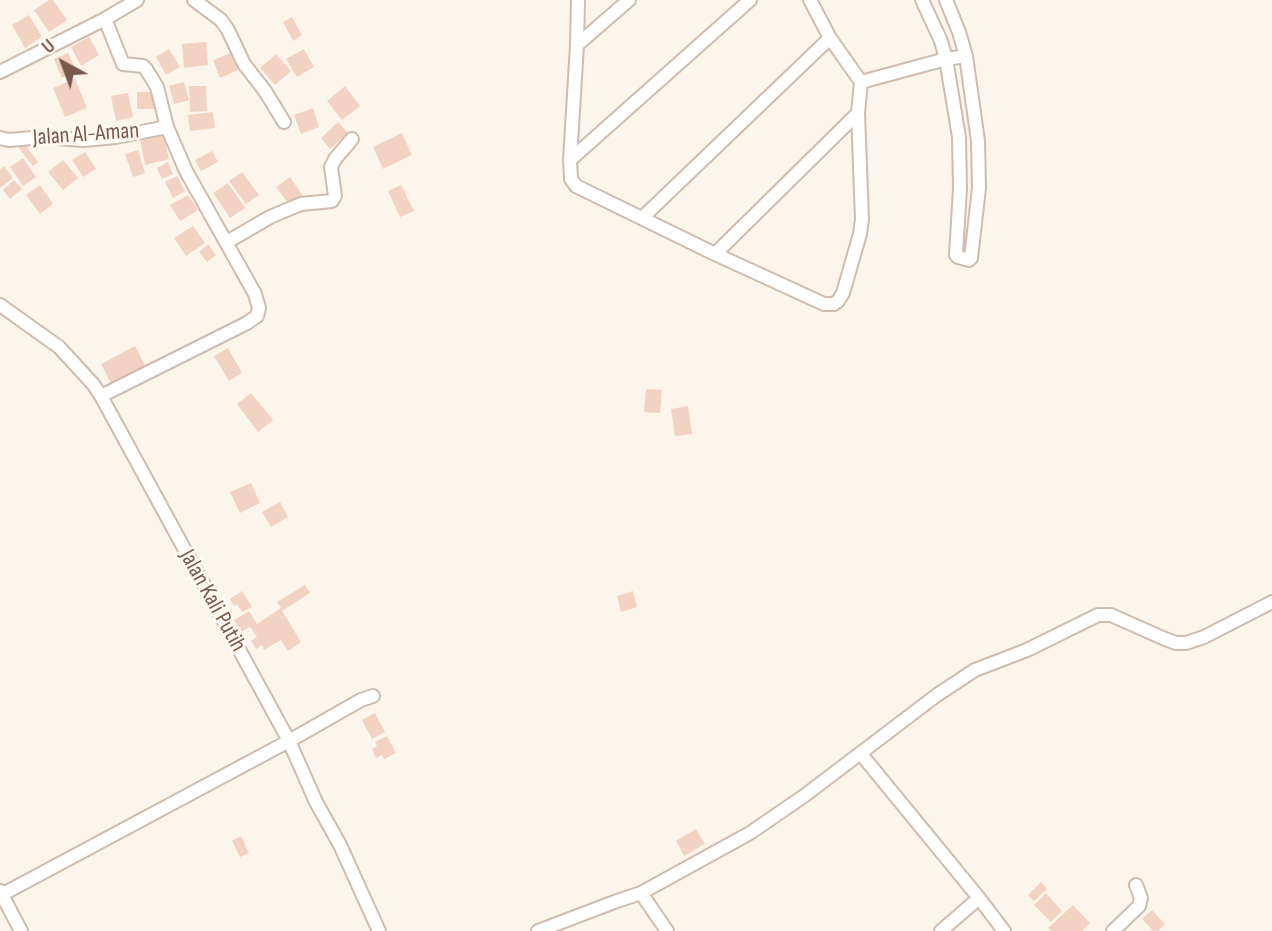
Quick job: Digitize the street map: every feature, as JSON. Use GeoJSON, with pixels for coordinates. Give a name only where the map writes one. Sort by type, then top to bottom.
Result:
{"type":"FeatureCollection","features":[{"type":"Feature","properties":{"kind":"street"},"geometry":{"type":"LineString","coordinates":[[0,72],[137,0]]}},
{"type":"Feature","properties":{"kind":"street"},"geometry":{"type":"LineString","coordinates":[[194,0],[221,20],[244,64],[265,90],[284,122]]}},
{"type":"Feature","properties":{"kind":"street"},"geometry":{"type":"LineString","coordinates":[[578,0],[570,160],[571,180],[576,186],[824,304],[834,304],[843,293],[857,248],[862,219],[859,113],[861,82],[830,38],[810,0]]}},
{"type":"Feature","properties":{"kind":"street"},"geometry":{"type":"LineString","coordinates":[[577,45],[629,0]]}},
{"type":"Feature","properties":{"kind":"street"},"geometry":{"type":"LineString","coordinates":[[570,160],[750,0]]}},
{"type":"Feature","properties":{"kind":"street"},"geometry":{"type":"LineString","coordinates":[[922,0],[941,41],[946,59],[959,137],[960,188],[956,255],[969,260],[979,188],[978,141],[966,56],[946,0]]}},
{"type":"Feature","properties":{"kind":"street","name":"Jalan Al-Aman"},"geometry":{"type":"LineString","coordinates":[[0,138],[94,139],[167,127],[157,87],[143,66],[123,64],[105,19]]}},
{"type":"Feature","properties":{"kind":"street"},"geometry":{"type":"LineString","coordinates":[[642,218],[830,38]]}},
{"type":"Feature","properties":{"kind":"street"},"geometry":{"type":"LineString","coordinates":[[861,82],[966,56]]}},
{"type":"Feature","properties":{"kind":"street"},"geometry":{"type":"LineString","coordinates":[[715,254],[859,113]]}},
{"type":"Feature","properties":{"kind":"street"},"geometry":{"type":"LineString","coordinates":[[100,396],[247,323],[257,316],[259,308],[255,294],[186,171],[167,127]]}},
{"type":"Feature","properties":{"kind":"street"},"geometry":{"type":"LineString","coordinates":[[227,242],[270,217],[301,204],[332,201],[335,195],[331,167],[352,139]]}},
{"type":"Feature","properties":{"kind":"street","name":"Jalan Kali Putih"},"geometry":{"type":"LineString","coordinates":[[0,305],[59,347],[93,384],[289,741],[379,931]]}},
{"type":"Feature","properties":{"kind":"street"},"geometry":{"type":"LineString","coordinates":[[538,931],[641,894],[767,822],[937,695],[975,670],[1027,650],[1098,615],[1111,615],[1176,643],[1186,643],[1204,637],[1272,602]]}},
{"type":"Feature","properties":{"kind":"street"},"geometry":{"type":"LineString","coordinates":[[21,931],[1,892],[373,696]]}},
{"type":"Feature","properties":{"kind":"street"},"geometry":{"type":"LineString","coordinates":[[861,754],[1003,931]]}},
{"type":"Feature","properties":{"kind":"street"},"geometry":{"type":"LineString","coordinates":[[1112,931],[1139,906],[1141,898],[1136,885]]}},
{"type":"Feature","properties":{"kind":"street"},"geometry":{"type":"LineString","coordinates":[[641,894],[667,931]]}},
{"type":"Feature","properties":{"kind":"street"},"geometry":{"type":"LineString","coordinates":[[941,931],[979,898]]}},
{"type":"Feature","properties":{"kind":"building"},"geometry":{"type":"Polygon","coordinates":[[[53,0],[67,20],[49,32],[34,10],[53,0]]]}},
{"type":"Feature","properties":{"kind":"building"},"geometry":{"type":"Polygon","coordinates":[[[29,15],[42,37],[25,48],[12,25],[29,15]]]}},
{"type":"Feature","properties":{"kind":"building"},"geometry":{"type":"Polygon","coordinates":[[[292,17],[302,35],[293,41],[283,22],[292,17]]]}},
{"type":"Feature","properties":{"kind":"building"},"geometry":{"type":"Polygon","coordinates":[[[89,37],[99,55],[81,66],[71,47],[89,37]]]}},
{"type":"Feature","properties":{"kind":"building"},"geometry":{"type":"Polygon","coordinates":[[[206,42],[208,65],[184,68],[182,44],[206,42]]]}},
{"type":"Feature","properties":{"kind":"building"},"geometry":{"type":"Polygon","coordinates":[[[169,49],[180,67],[166,75],[156,57],[169,49]]]}},
{"type":"Feature","properties":{"kind":"building"},"geometry":{"type":"Polygon","coordinates":[[[304,49],[314,67],[297,77],[286,59],[304,49]]]}},
{"type":"Feature","properties":{"kind":"building"},"geometry":{"type":"Polygon","coordinates":[[[68,53],[76,71],[62,78],[54,59],[68,53]]]}},
{"type":"Feature","properties":{"kind":"building"},"geometry":{"type":"Polygon","coordinates":[[[231,53],[238,70],[220,78],[213,60],[231,53]]]}},
{"type":"Feature","properties":{"kind":"building"},"geometry":{"type":"Polygon","coordinates":[[[276,54],[291,71],[275,85],[260,68],[276,54]]]}},
{"type":"Feature","properties":{"kind":"building"},"geometry":{"type":"Polygon","coordinates":[[[75,79],[87,108],[65,117],[53,88],[75,79]]]}},
{"type":"Feature","properties":{"kind":"building"},"geometry":{"type":"Polygon","coordinates":[[[184,82],[189,100],[174,104],[169,86],[184,82]]]}},
{"type":"Feature","properties":{"kind":"building"},"geometry":{"type":"Polygon","coordinates":[[[189,86],[206,86],[207,111],[190,112],[189,86]]]}},
{"type":"Feature","properties":{"kind":"building"},"geometry":{"type":"Polygon","coordinates":[[[345,86],[360,106],[342,120],[327,101],[345,86]]]}},
{"type":"Feature","properties":{"kind":"building"},"geometry":{"type":"Polygon","coordinates":[[[137,92],[157,92],[157,109],[137,109],[137,92]]]}},
{"type":"Feature","properties":{"kind":"building"},"geometry":{"type":"Polygon","coordinates":[[[128,93],[133,117],[116,121],[111,96],[128,93]]]}},
{"type":"Feature","properties":{"kind":"building"},"geometry":{"type":"Polygon","coordinates":[[[313,108],[319,127],[301,134],[294,115],[313,108]]]}},
{"type":"Feature","properties":{"kind":"building"},"geometry":{"type":"Polygon","coordinates":[[[213,112],[215,128],[190,131],[188,115],[213,112]]]}},
{"type":"Feature","properties":{"kind":"building"},"geometry":{"type":"Polygon","coordinates":[[[338,122],[348,133],[330,149],[321,138],[338,122]]]}},
{"type":"Feature","properties":{"kind":"building"},"geometry":{"type":"Polygon","coordinates":[[[163,133],[169,159],[145,165],[140,139],[163,133]]]}},
{"type":"Feature","properties":{"kind":"building"},"geometry":{"type":"Polygon","coordinates":[[[402,133],[412,155],[383,169],[373,147],[402,133]]]}},
{"type":"Feature","properties":{"kind":"building"},"geometry":{"type":"Polygon","coordinates":[[[24,143],[38,162],[33,166],[18,147],[24,143]]]}},
{"type":"Feature","properties":{"kind":"building"},"geometry":{"type":"Polygon","coordinates":[[[138,150],[145,173],[133,177],[125,154],[138,150]]]}},
{"type":"Feature","properties":{"kind":"building"},"geometry":{"type":"Polygon","coordinates":[[[212,151],[218,162],[201,171],[195,160],[212,151]]]}},
{"type":"Feature","properties":{"kind":"building"},"geometry":{"type":"Polygon","coordinates":[[[85,152],[96,169],[83,177],[72,160],[85,152]]]}},
{"type":"Feature","properties":{"kind":"building"},"geometry":{"type":"Polygon","coordinates":[[[23,158],[36,177],[23,186],[10,167],[23,158]]]}},
{"type":"Feature","properties":{"kind":"building"},"geometry":{"type":"Polygon","coordinates":[[[63,160],[78,178],[63,190],[48,172],[63,160]]]}},
{"type":"Feature","properties":{"kind":"building"},"geometry":{"type":"Polygon","coordinates":[[[168,162],[173,174],[162,179],[157,168],[168,162]]]}},
{"type":"Feature","properties":{"kind":"building"},"geometry":{"type":"Polygon","coordinates":[[[4,166],[13,178],[0,188],[0,170],[4,166]]]}},
{"type":"Feature","properties":{"kind":"building"},"geometry":{"type":"Polygon","coordinates":[[[242,172],[259,195],[246,204],[229,181],[242,172]]]}},
{"type":"Feature","properties":{"kind":"building"},"geometry":{"type":"Polygon","coordinates":[[[177,176],[185,191],[173,198],[165,182],[177,176]]]}},
{"type":"Feature","properties":{"kind":"building"},"geometry":{"type":"Polygon","coordinates":[[[290,177],[303,196],[290,206],[276,187],[290,177]]]}},
{"type":"Feature","properties":{"kind":"building"},"geometry":{"type":"Polygon","coordinates":[[[14,180],[22,189],[10,199],[3,190],[14,180]]]}},
{"type":"Feature","properties":{"kind":"building"},"geometry":{"type":"Polygon","coordinates":[[[228,183],[245,208],[230,218],[213,193],[228,183]]]}},
{"type":"Feature","properties":{"kind":"building"},"geometry":{"type":"Polygon","coordinates":[[[40,185],[53,204],[40,214],[26,195],[40,185]]]}},
{"type":"Feature","properties":{"kind":"building"},"geometry":{"type":"Polygon","coordinates":[[[401,185],[414,211],[400,217],[388,191],[401,185]]]}},
{"type":"Feature","properties":{"kind":"building"},"geometry":{"type":"Polygon","coordinates":[[[188,195],[198,210],[180,221],[170,205],[188,195]]]}},
{"type":"Feature","properties":{"kind":"building"},"geometry":{"type":"Polygon","coordinates":[[[193,226],[205,243],[186,256],[174,238],[193,226]]]}},
{"type":"Feature","properties":{"kind":"building"},"geometry":{"type":"Polygon","coordinates":[[[208,244],[216,255],[207,262],[199,252],[208,244]]]}},
{"type":"Feature","properties":{"kind":"building"},"geometry":{"type":"Polygon","coordinates":[[[135,346],[146,367],[112,385],[101,364],[135,346]]]}},
{"type":"Feature","properties":{"kind":"building"},"geometry":{"type":"Polygon","coordinates":[[[228,348],[242,373],[229,381],[214,356],[228,348]]]}},
{"type":"Feature","properties":{"kind":"building"},"geometry":{"type":"Polygon","coordinates":[[[646,389],[662,390],[660,413],[644,412],[646,389]]]}},
{"type":"Feature","properties":{"kind":"building"},"geometry":{"type":"Polygon","coordinates":[[[251,393],[273,420],[258,432],[237,404],[251,393]]]}},
{"type":"Feature","properties":{"kind":"building"},"geometry":{"type":"Polygon","coordinates":[[[688,406],[692,434],[675,436],[671,409],[688,406]]]}},
{"type":"Feature","properties":{"kind":"building"},"geometry":{"type":"Polygon","coordinates":[[[251,483],[260,503],[240,513],[230,492],[251,483]]]}},
{"type":"Feature","properties":{"kind":"building"},"geometry":{"type":"Polygon","coordinates":[[[280,502],[288,517],[271,527],[262,512],[280,502]]]}},
{"type":"Feature","properties":{"kind":"building"},"geometry":{"type":"Polygon","coordinates":[[[305,585],[310,593],[282,611],[301,642],[288,651],[281,640],[264,650],[262,645],[256,649],[251,641],[257,637],[250,627],[241,632],[234,620],[249,611],[257,624],[281,608],[277,602],[305,585]]]}},
{"type":"Feature","properties":{"kind":"building"},"geometry":{"type":"Polygon","coordinates":[[[242,591],[252,607],[242,612],[230,599],[242,591]]]}},
{"type":"Feature","properties":{"kind":"building"},"geometry":{"type":"Polygon","coordinates":[[[633,591],[637,607],[621,612],[617,596],[633,591]]]}},
{"type":"Feature","properties":{"kind":"building"},"geometry":{"type":"Polygon","coordinates":[[[375,713],[385,732],[372,739],[362,720],[375,713]]]}},
{"type":"Feature","properties":{"kind":"building"},"geometry":{"type":"Polygon","coordinates":[[[387,736],[396,753],[384,759],[382,755],[376,758],[372,749],[377,746],[375,742],[387,736]]]}},
{"type":"Feature","properties":{"kind":"building"},"geometry":{"type":"Polygon","coordinates":[[[696,829],[705,844],[684,856],[676,841],[696,829]]]}},
{"type":"Feature","properties":{"kind":"building"},"geometry":{"type":"Polygon","coordinates":[[[241,836],[249,853],[240,857],[232,841],[241,836]]]}},
{"type":"Feature","properties":{"kind":"building"},"geometry":{"type":"Polygon","coordinates":[[[1041,882],[1047,889],[1034,901],[1028,895],[1041,882]]]}},
{"type":"Feature","properties":{"kind":"building"},"geometry":{"type":"Polygon","coordinates":[[[1046,893],[1062,911],[1051,922],[1034,905],[1046,893]]]}},
{"type":"Feature","properties":{"kind":"building"},"geometry":{"type":"Polygon","coordinates":[[[1073,905],[1090,923],[1082,931],[1051,931],[1048,928],[1073,905]]]}},
{"type":"Feature","properties":{"kind":"building"},"geometry":{"type":"Polygon","coordinates":[[[1152,910],[1165,924],[1158,931],[1153,931],[1142,919],[1152,910]]]}}]}
